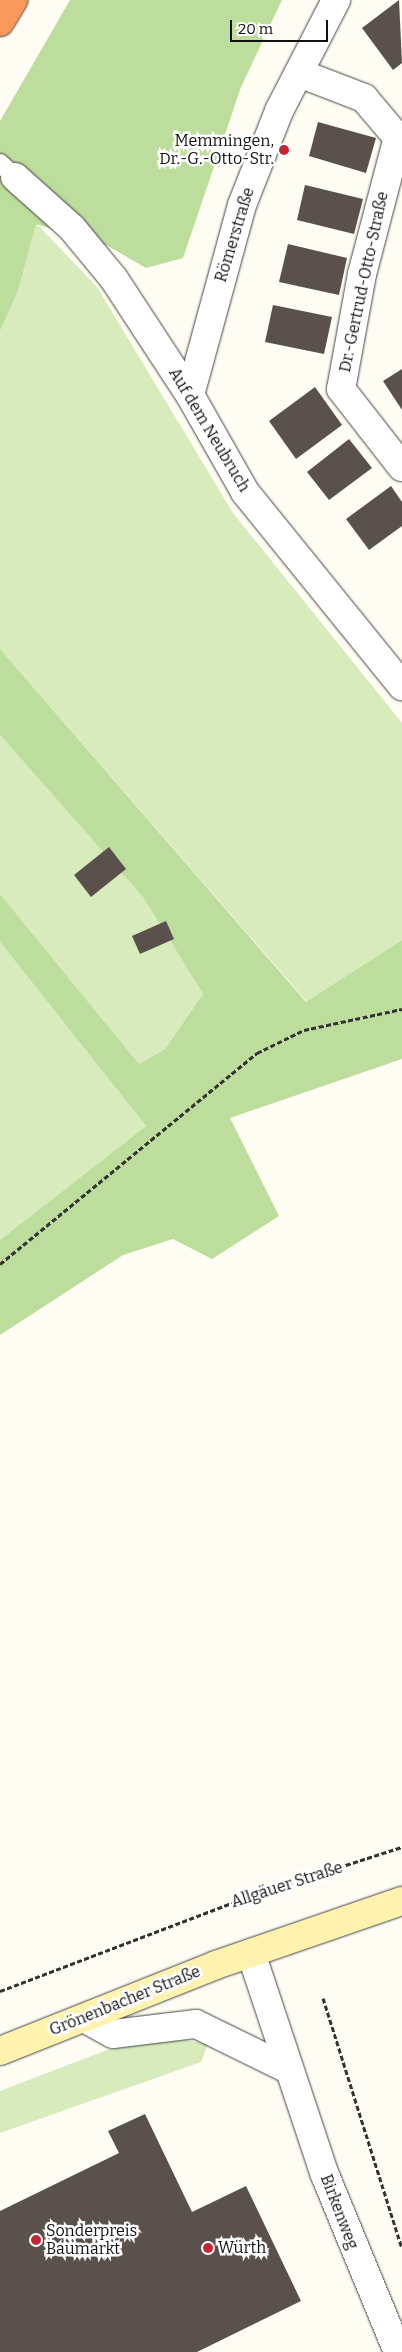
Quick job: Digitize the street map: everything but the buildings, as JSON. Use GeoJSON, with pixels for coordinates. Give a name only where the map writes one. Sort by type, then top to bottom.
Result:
{"type":"FeatureCollection","features":[{"type":"Feature","properties":{"kind":"highway"},"geometry":{"type":"LineString","coordinates":[[0,22],[12,0]]}},
{"type":"Feature","properties":{"kind":"main road"},"geometry":{"type":"LineString","coordinates":[[251,1953],[402,1902]]}},
{"type":"Feature","properties":{"kind":"main road","name":"Grönenbacher Straße"},"geometry":{"type":"LineString","coordinates":[[0,2051],[251,1953]]}},
{"type":"Feature","properties":{"kind":"street","name":"Römerstraße"},"geometry":{"type":"LineString","coordinates":[[190,395],[242,205],[299,73],[336,0]]}},
{"type":"Feature","properties":{"kind":"street","name":"Dr.-Gertrud-Otto-Straße"},"geometry":{"type":"LineString","coordinates":[[299,73],[364,98],[400,140],[362,274],[341,389],[402,467]]}},
{"type":"Feature","properties":{"kind":"street","name":"Auf dem Neubruch"},"geometry":{"type":"LineString","coordinates":[[8,170],[72,228],[114,279],[190,395],[245,492],[402,686]]}},
{"type":"Feature","properties":{"kind":"street","name":"Birkenweg"},"geometry":{"type":"LineString","coordinates":[[251,1953],[288,2068],[361,2268],[398,2352]]}},
{"type":"Feature","properties":{"kind":"street"},"geometry":{"type":"LineString","coordinates":[[84,2018],[113,2034],[196,2024],[288,2068]]}},
{"type":"Feature","properties":{"kind":"path"},"geometry":{"type":"LineString","coordinates":[[0,1264],[257,1053],[304,1030],[402,1010]]}},
{"type":"Feature","properties":{"kind":"path","name":"Allgäuer Straße"},"geometry":{"type":"LineString","coordinates":[[0,1991],[174,1925],[402,1847]]}},
{"type":"Feature","properties":{"kind":"path"},"geometry":{"type":"LineString","coordinates":[[323,1998],[402,2248]]}},
{"type":"Feature","properties":{"kind":"green space"},"geometry":{"type":"Polygon","coordinates":[[[70,0],[282,0],[241,87],[183,258],[146,268],[108,246],[36,224],[18,291],[0,331],[0,121],[70,0]]]}},
{"type":"Feature","properties":{"kind":"green space"},"geometry":{"type":"Polygon","coordinates":[[[36,223],[97,287],[233,513],[402,723],[402,940],[307,1002],[0,649],[0,331],[18,291],[36,223]]]}},
{"type":"Feature","properties":{"kind":"green space"},"geometry":{"type":"Polygon","coordinates":[[[0,649],[306,1002],[402,940],[402,1059],[230,1118],[279,1216],[212,1259],[173,1239],[123,1255],[0,1335],[0,1240],[146,1126],[0,942],[0,894],[139,1064],[165,1049],[203,994],[143,897],[0,735],[0,649]]]}},
{"type":"Feature","properties":{"kind":"green space"},"geometry":{"type":"Polygon","coordinates":[[[0,735],[143,897],[203,994],[165,1049],[139,1064],[0,894],[0,735]]]}},
{"type":"Feature","properties":{"kind":"green space"},"geometry":{"type":"Polygon","coordinates":[[[0,942],[146,1126],[0,1240],[0,942]]]}},
{"type":"Feature","properties":{"kind":"green space"},"geometry":{"type":"Polygon","coordinates":[[[172,2038],[208,2044],[201,2062],[0,2133],[0,2091],[107,2050],[172,2038]]]}},
{"type":"Feature","properties":{"kind":"place","name":"Memmingen, Dr.-G.-Otto-Str."},"geometry":{"type":"Point","coordinates":[284,150]}},
{"type":"Feature","properties":{"kind":"place","name":"Sonderpreis Baumarkt"},"geometry":{"type":"Point","coordinates":[36,2240]}},
{"type":"Feature","properties":{"kind":"place","name":"Würth"},"geometry":{"type":"Point","coordinates":[208,2248]}}]}
